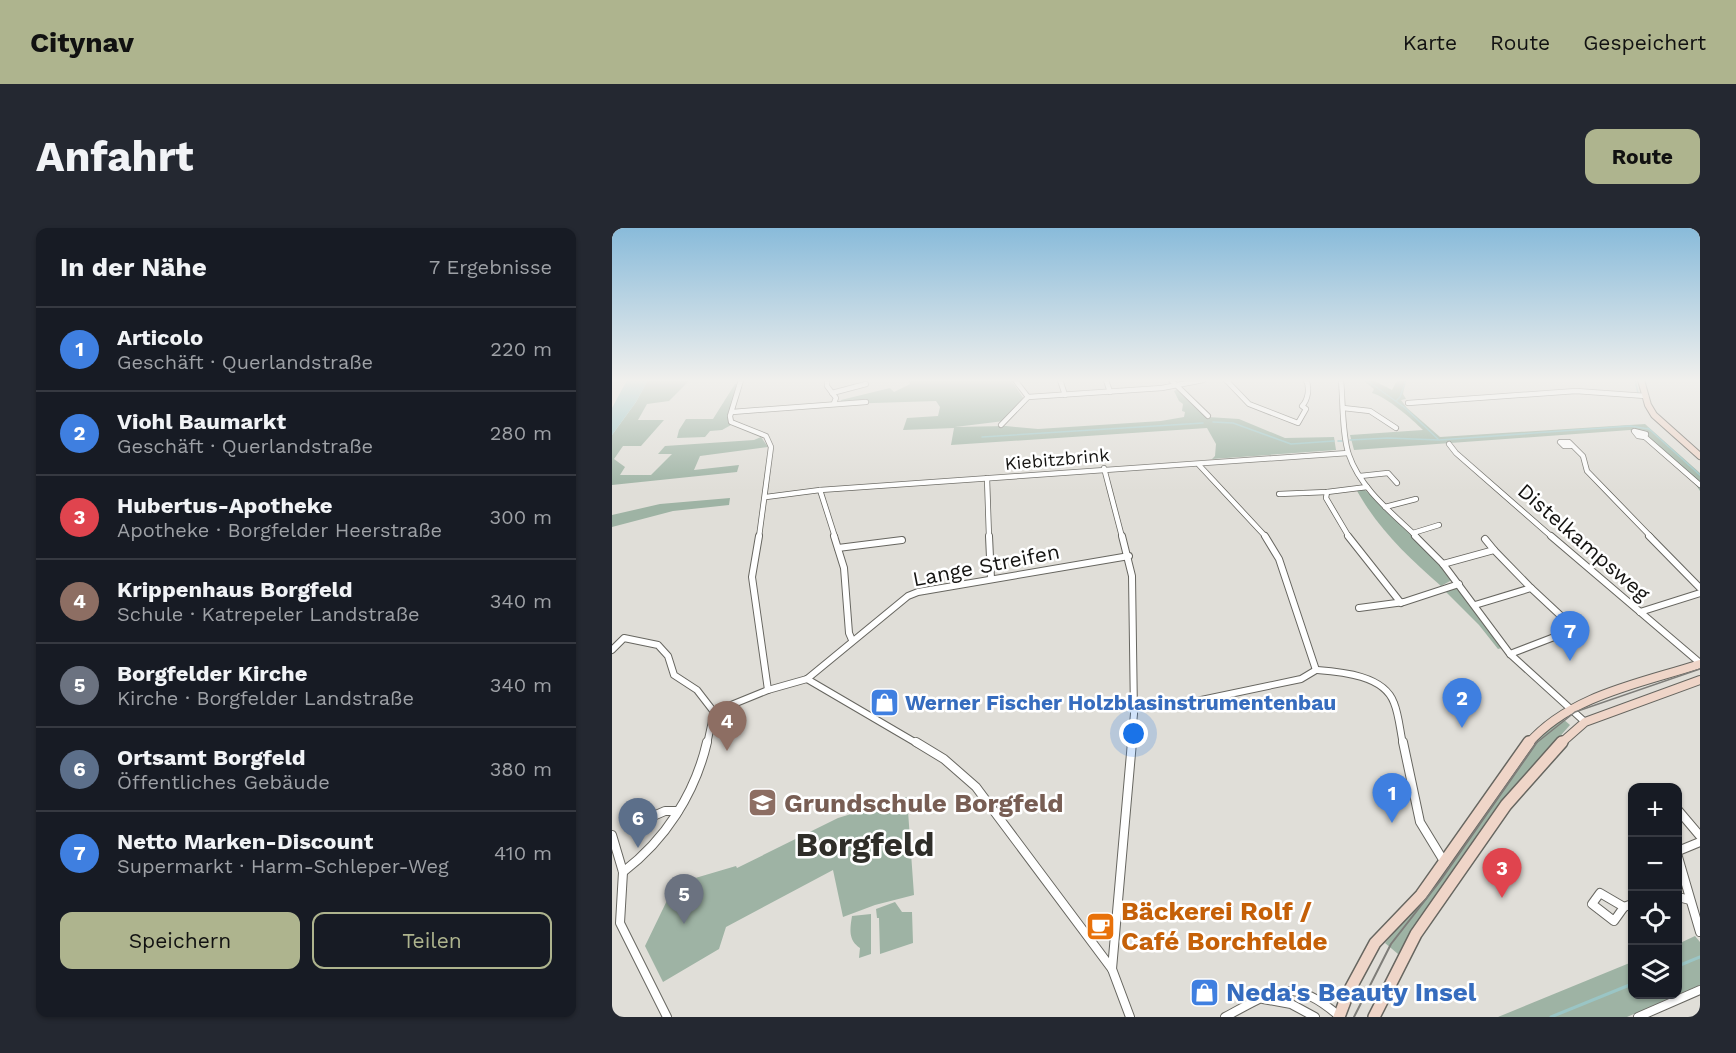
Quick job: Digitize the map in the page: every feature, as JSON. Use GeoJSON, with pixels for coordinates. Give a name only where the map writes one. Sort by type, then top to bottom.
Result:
{"type":"FeatureCollection","features":[{"type":"Feature","properties":{"kind":"main road"},"geometry":{"type":"LineString","coordinates":[[1656,417],[1696,449]]}},
{"type":"Feature","properties":{"kind":"main road"},"geometry":{"type":"LineString","coordinates":[[1339,1017],[1348,993],[1375,943],[1421,895],[1529,742],[1571,709],[1632,685],[1700,663]]}},
{"type":"Feature","properties":{"kind":"main road"},"geometry":{"type":"LineString","coordinates":[[1374,1017],[1416,934],[1490,828],[1553,750],[1585,722],[1700,680]]}},
{"type":"Feature","properties":{"kind":"street"},"geometry":{"type":"LineString","coordinates":[[731,417],[732,424],[766,436],[771,442],[766,497],[752,578],[768,690]]}},
{"type":"Feature","properties":{"kind":"street"},"geometry":{"type":"LineString","coordinates":[[1001,425],[1009,417]]}},
{"type":"Feature","properties":{"kind":"street"},"geometry":{"type":"LineString","coordinates":[[1279,417],[1298,423],[1303,417]]}},
{"type":"Feature","properties":{"kind":"street"},"geometry":{"type":"LineString","coordinates":[[1343,417],[1348,453],[1367,487],[1443,564],[1510,654],[1585,722]]}},
{"type":"Feature","properties":{"kind":"street"},"geometry":{"type":"LineString","coordinates":[[1379,417],[1396,428]]}},
{"type":"Feature","properties":{"kind":"street"},"geometry":{"type":"LineString","coordinates":[[1645,437],[1700,485]]}},
{"type":"Feature","properties":{"kind":"street","name":"Distelkampsweg"},"geometry":{"type":"LineString","coordinates":[[1449,444],[1456,453],[1700,663]]}},
{"type":"Feature","properties":{"kind":"street"},"geometry":{"type":"LineString","coordinates":[[1571,446],[1583,456],[1587,471],[1700,588]]}},
{"type":"Feature","properties":{"kind":"street"},"geometry":{"type":"LineString","coordinates":[[1696,449],[1700,456]]}},
{"type":"Feature","properties":{"kind":"street","name":"Kiebitzbrink"},"geometry":{"type":"LineString","coordinates":[[766,497],[820,490],[1104,468],[1190,463],[1199,465],[1210,462],[1348,453]]}},
{"type":"Feature","properties":{"kind":"street"},"geometry":{"type":"LineString","coordinates":[[1199,465],[1263,533],[1279,559],[1316,670]]}},
{"type":"Feature","properties":{"kind":"street"},"geometry":{"type":"LineString","coordinates":[[1104,468],[1132,576],[1134,714],[1112,969]]}},
{"type":"Feature","properties":{"kind":"street"},"geometry":{"type":"LineString","coordinates":[[1360,476],[1388,474],[1397,483]]}},
{"type":"Feature","properties":{"kind":"street"},"geometry":{"type":"LineString","coordinates":[[987,478],[991,579]]}},
{"type":"Feature","properties":{"kind":"street"},"geometry":{"type":"LineString","coordinates":[[1279,494],[1327,492],[1367,487]]}},
{"type":"Feature","properties":{"kind":"street"},"geometry":{"type":"LineString","coordinates":[[820,490],[844,568],[849,633],[852,640]]}},
{"type":"Feature","properties":{"kind":"street"},"geometry":{"type":"LineString","coordinates":[[1327,492],[1326,498],[1344,531],[1362,557],[1401,603]]}},
{"type":"Feature","properties":{"kind":"street"},"geometry":{"type":"LineString","coordinates":[[1385,507],[1416,499]]}},
{"type":"Feature","properties":{"kind":"street"},"geometry":{"type":"LineString","coordinates":[[1413,533],[1439,525]]}},
{"type":"Feature","properties":{"kind":"street"},"geometry":{"type":"LineString","coordinates":[[1485,539],[1531,588],[1575,628],[1510,654]]}},
{"type":"Feature","properties":{"kind":"street"},"geometry":{"type":"LineString","coordinates":[[838,548],[902,540]]}},
{"type":"Feature","properties":{"kind":"street"},"geometry":{"type":"LineString","coordinates":[[1443,564],[1494,550]]}},
{"type":"Feature","properties":{"kind":"street","name":"Lange Streifen"},"geometry":{"type":"LineString","coordinates":[[807,679],[908,596],[991,579],[1128,556]]}},
{"type":"Feature","properties":{"kind":"street"},"geometry":{"type":"LineString","coordinates":[[1359,608],[1401,603],[1437,589],[1459,584]]}},
{"type":"Feature","properties":{"kind":"street"},"geometry":{"type":"LineString","coordinates":[[1474,605],[1531,588]]}},
{"type":"Feature","properties":{"kind":"street"},"geometry":{"type":"LineString","coordinates":[[1640,612],[1700,593]]}},
{"type":"Feature","properties":{"kind":"street"},"geometry":{"type":"LineString","coordinates":[[612,650],[624,638],[643,640],[658,645],[668,656],[674,675],[697,690],[714,712]]}},
{"type":"Feature","properties":{"kind":"street"},"geometry":{"type":"LineString","coordinates":[[1187,703],[1301,679],[1316,670],[1351,672],[1369,678],[1388,692],[1395,701],[1420,822],[1445,863]]}},
{"type":"Feature","properties":{"kind":"street"},"geometry":{"type":"LineString","coordinates":[[714,712],[768,690],[807,679],[944,759],[960,772],[989,803],[1023,852],[1112,969],[1130,1017]]}},
{"type":"Feature","properties":{"kind":"street"},"geometry":{"type":"LineString","coordinates":[[623,872],[648,852],[678,811],[698,775],[714,712]]}},
{"type":"Feature","properties":{"kind":"street"},"geometry":{"type":"LineString","coordinates":[[644,820],[665,811],[678,811]]}},
{"type":"Feature","properties":{"kind":"street"},"geometry":{"type":"LineString","coordinates":[[1682,816],[1700,836]]}},
{"type":"Feature","properties":{"kind":"street"},"geometry":{"type":"LineString","coordinates":[[612,835],[623,872],[620,923],[667,1017]]}},
{"type":"Feature","properties":{"kind":"street"},"geometry":{"type":"LineString","coordinates":[[1682,849],[1700,842]]}},
{"type":"Feature","properties":{"kind":"street"},"geometry":{"type":"LineString","coordinates":[[1682,874],[1700,932]]}},
{"type":"Feature","properties":{"kind":"street"},"geometry":{"type":"LineString","coordinates":[[1682,898],[1690,900]]}},
{"type":"Feature","properties":{"kind":"street"},"geometry":{"type":"LineString","coordinates":[[1226,1017],[1285,988],[1298,989],[1320,999],[1339,1017]]}},
{"type":"Feature","properties":{"kind":"street"},"geometry":{"type":"LineString","coordinates":[[1638,1017],[1700,990]]}},
{"type":"Feature","properties":{"kind":"street"},"geometry":{"type":"LineString","coordinates":[[1262,999],[1291,1004],[1315,1017]]}},
{"type":"Feature","properties":{"kind":"green space"},"geometry":{"type":"Polygon","coordinates":[[[625,417],[640,417],[638,420],[664,420],[641,446],[623,446],[614,459],[625,467],[620,475],[651,475],[672,454],[658,454],[665,446],[754,440],[761,437],[768,447],[700,456],[694,470],[739,465],[737,472],[612,485],[612,435],[625,417]]]}},
{"type":"Feature","properties":{"kind":"green space"},"geometry":{"type":"Polygon","coordinates":[[[714,417],[728,417],[731,425],[722,430],[710,431],[705,437],[677,438],[686,419],[713,419],[714,417]]]}},
{"type":"Feature","properties":{"kind":"green space"},"geometry":{"type":"Polygon","coordinates":[[[1008,417],[1004,421],[955,427],[1006,426],[1038,429],[1161,421],[1184,417],[1239,419],[1285,438],[1334,437],[1336,450],[1212,459],[1215,456],[1216,444],[1207,428],[951,445],[954,428],[903,430],[907,418],[1008,417]]]}},
{"type":"Feature","properties":{"kind":"green space"},"geometry":{"type":"Polygon","coordinates":[[[1408,417],[1417,417],[1440,437],[1645,424],[1700,473],[1700,491],[1692,479],[1646,440],[1630,430],[1354,450],[1350,435],[1423,430],[1408,417]]]}},
{"type":"Feature","properties":{"kind":"green space"},"geometry":{"type":"Polygon","coordinates":[[[1356,489],[1364,489],[1412,534],[1452,580],[1441,586],[1416,564],[1374,517],[1356,489]]]}},
{"type":"Feature","properties":{"kind":"green space"},"geometry":{"type":"Polygon","coordinates":[[[730,498],[729,505],[673,511],[612,527],[612,515],[660,504],[730,498]]]}},
{"type":"Feature","properties":{"kind":"green space"},"geometry":{"type":"Polygon","coordinates":[[[1453,587],[1458,589],[1502,648],[1498,649],[1479,625],[1443,589],[1453,587]]]}},
{"type":"Feature","properties":{"kind":"green space"},"geometry":{"type":"Polygon","coordinates":[[[1562,718],[1570,725],[1512,791],[1424,913],[1398,954],[1385,943],[1431,885],[1514,767],[1536,741],[1562,718]]]}},
{"type":"Feature","properties":{"kind":"green space"},"geometry":{"type":"Polygon","coordinates":[[[907,797],[914,895],[875,905],[843,917],[833,870],[726,927],[719,949],[663,982],[645,946],[675,884],[736,866],[737,868],[838,818],[907,797]]]}},
{"type":"Feature","properties":{"kind":"green space"},"geometry":{"type":"Polygon","coordinates":[[[895,902],[902,912],[912,912],[913,943],[880,954],[879,918],[877,918],[876,909],[895,902]]]}},
{"type":"Feature","properties":{"kind":"green space"},"geometry":{"type":"Polygon","coordinates":[[[871,914],[871,954],[859,958],[860,948],[853,941],[851,934],[852,916],[871,914]]]}},
{"type":"Feature","properties":{"kind":"green space"},"geometry":{"type":"Polygon","coordinates":[[[1695,936],[1700,942],[1700,985],[1682,993],[1682,945],[1682,942],[1695,936]]]}},
{"type":"Feature","properties":{"kind":"green space"},"geometry":{"type":"Polygon","coordinates":[[[1628,964],[1628,999],[1668,999],[1627,1017],[1498,1017],[1628,964]]]}},
{"type":"Feature","properties":{"kind":"water"},"geometry":{"type":"Polygon","coordinates":[[[612,417],[625,417],[612,435],[612,417]]]}},
{"type":"Feature","properties":{"kind":"waterway"},"geometry":{"type":"LineString","coordinates":[[1414,417],[1438,439]]}},
{"type":"Feature","properties":{"kind":"waterway"},"geometry":{"type":"LineString","coordinates":[[1213,422],[1233,423],[1291,444],[1334,441]]}},
{"type":"Feature","properties":{"kind":"waterway"},"geometry":{"type":"LineString","coordinates":[[982,437],[1203,423]]}},
{"type":"Feature","properties":{"kind":"waterway"},"geometry":{"type":"LineString","coordinates":[[1350,440],[1388,438],[1439,440],[1630,426],[1649,429]]}},
{"type":"Feature","properties":{"kind":"waterway"},"geometry":{"type":"LineString","coordinates":[[1648,428],[1700,475]]}},
{"type":"Feature","properties":{"kind":"waterway"},"geometry":{"type":"LineString","coordinates":[[1682,964],[1700,957]]}},
{"type":"Feature","properties":{"kind":"waterway"},"geometry":{"type":"LineString","coordinates":[[1551,1017],[1628,986]]}},
{"type":"Feature","properties":{"kind":"tram line"},"geometry":{"type":"LineString","coordinates":[[1536,743],[1575,712],[1700,669]]}},
{"type":"Feature","properties":{"kind":"tram line"},"geometry":{"type":"LineString","coordinates":[[1354,1017],[1391,944],[1440,881],[1536,743]]}},
{"type":"Feature","properties":{"kind":"place","name":"Netto Marken-Discount"},"geometry":{"type":"Point","coordinates":[1570,661]}},
{"type":"Feature","properties":{"kind":"place","name":"Werner Fischer Holzblasinstrumentenbau"},"geometry":{"type":"Point","coordinates":[884,702]}},
{"type":"Feature","properties":{"kind":"place","name":"Viohl Baumarkt"},"geometry":{"type":"Point","coordinates":[1462,728]}},
{"type":"Feature","properties":{"kind":"place","name":"Krippenhaus Borgfeld"},"geometry":{"type":"Point","coordinates":[727,751]}},
{"type":"Feature","properties":{"kind":"place","name":"Grundschule Borgfeld"},"geometry":{"type":"Point","coordinates":[763,803]}},
{"type":"Feature","properties":{"kind":"place","name":"Articolo"},"geometry":{"type":"Point","coordinates":[1392,823]}},
{"type":"Feature","properties":{"kind":"place","name":"Ortsamt Borgfeld"},"geometry":{"type":"Point","coordinates":[638,848]}},
{"type":"Feature","properties":{"kind":"place","name":"Hubertus-Apotheke"},"geometry":{"type":"Point","coordinates":[1502,898]}},
{"type":"Feature","properties":{"kind":"place","name":"Borgfelder Kirche"},"geometry":{"type":"Point","coordinates":[684,924]}},
{"type":"Feature","properties":{"kind":"place","name":"Bäckerei Rolf / Café Borchfelde"},"geometry":{"type":"Point","coordinates":[1100,926]}},
{"type":"Feature","properties":{"kind":"place","name":"Neda's Beauty Insel"},"geometry":{"type":"Point","coordinates":[1205,992]}},
{"type":"Feature","properties":{"kind":"district","name":"Borgfeld"},"geometry":{"type":"Point","coordinates":[865,844]}}]}
